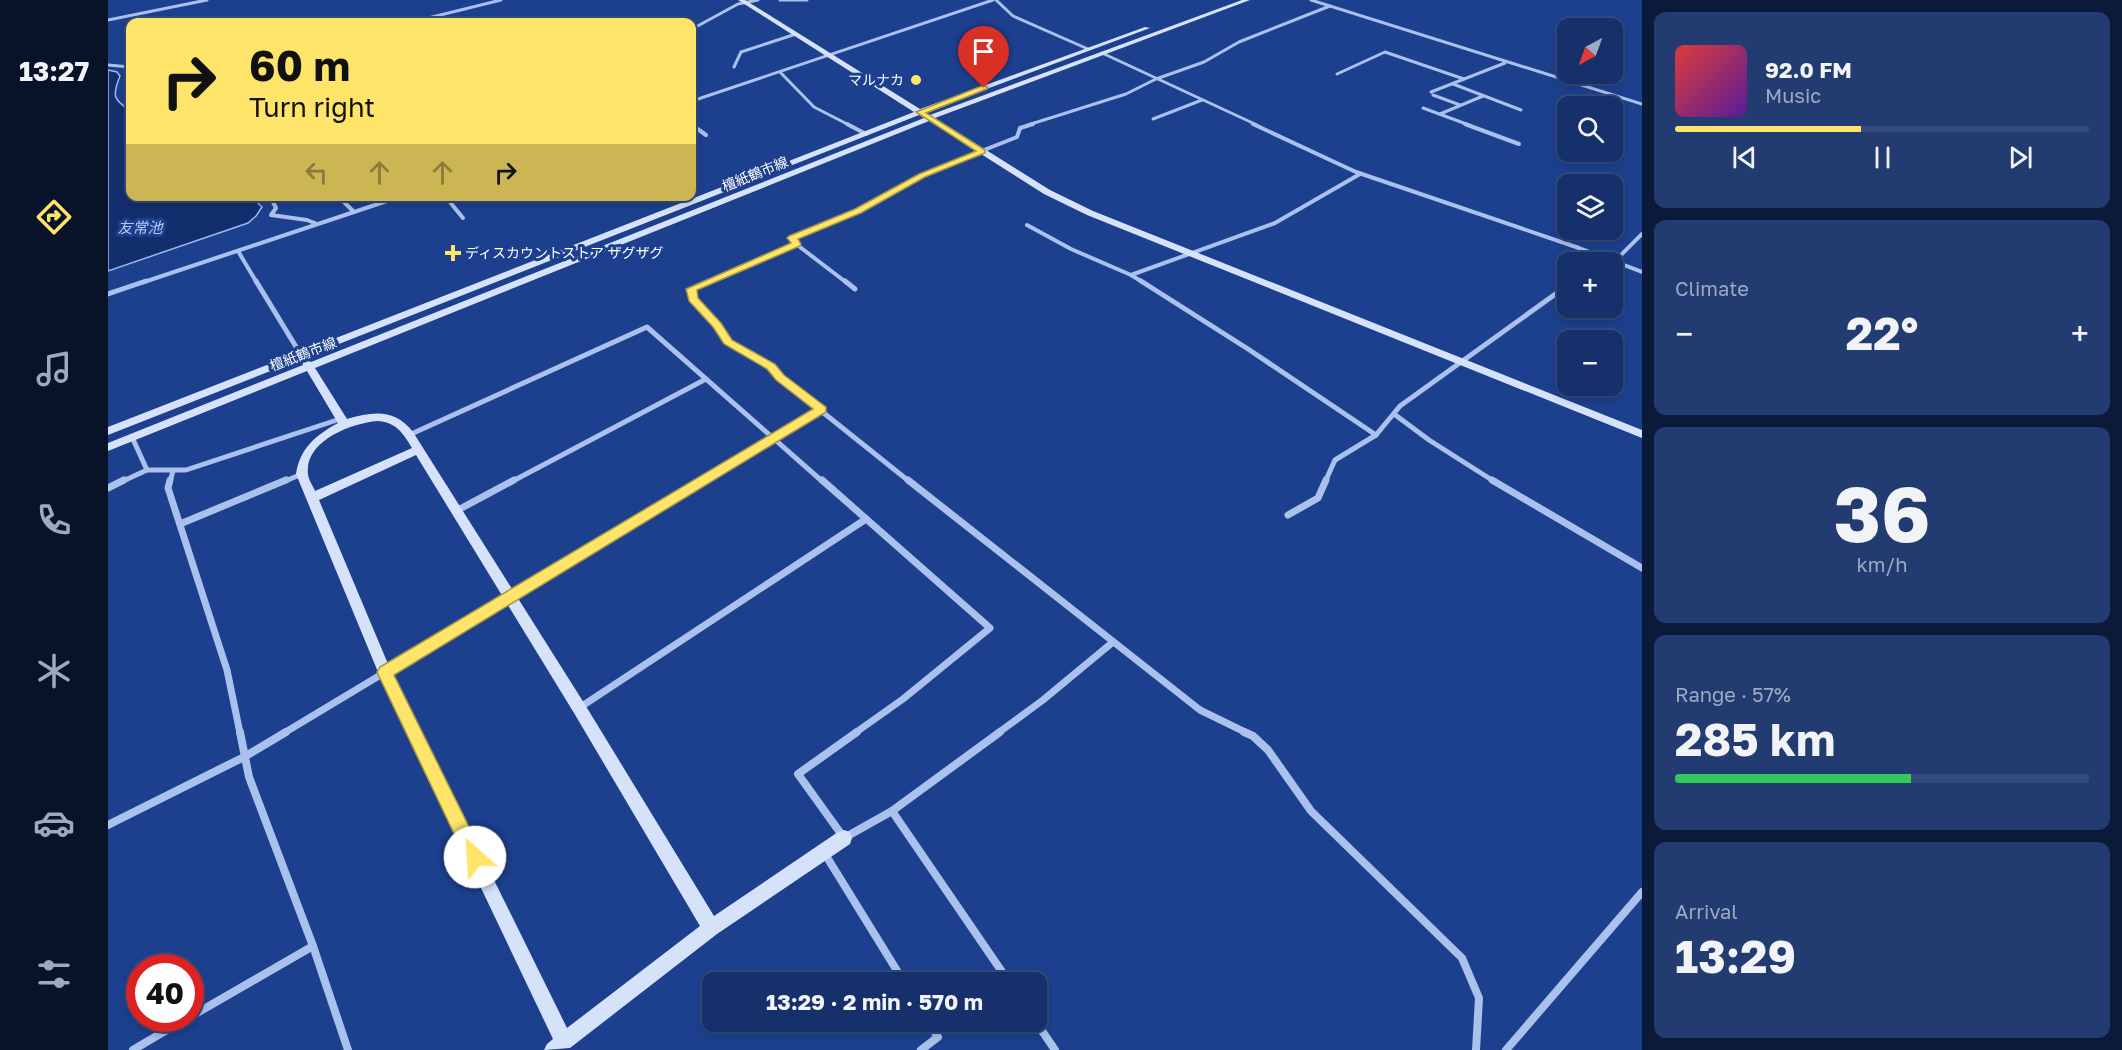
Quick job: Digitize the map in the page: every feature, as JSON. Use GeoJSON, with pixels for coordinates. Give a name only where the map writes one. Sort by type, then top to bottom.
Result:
{"type":"FeatureCollection","features":[{"type":"Feature","properties":{"kind":"main road","name":"檀紙鶴市線"},"geometry":{"type":"LineString","coordinates":[[108,447],[305,361],[920,112],[1224,0]]}},
{"type":"Feature","properties":{"kind":"main road","name":"檀紙鶴市線"},"geometry":{"type":"LineString","coordinates":[[108,431],[305,361],[930,118],[1247,0]]}},
{"type":"Feature","properties":{"kind":"main road"},"geometry":{"type":"LineString","coordinates":[[743,1],[1047,192],[1090,213],[1190,255],[1642,434]]}},
{"type":"Feature","properties":{"kind":"main road"},"geometry":{"type":"LineString","coordinates":[[305,361],[342,421]]}},
{"type":"Feature","properties":{"kind":"main road"},"geometry":{"type":"LineString","coordinates":[[711,928],[579,708],[410,435],[397,421],[384,418],[342,421],[311,446],[303,462],[302,474],[385,672],[559,1046],[711,928],[823,850],[844,838]]}},
{"type":"Feature","properties":{"kind":"main road"},"geometry":{"type":"LineString","coordinates":[[311,498],[418,450]]}},
{"type":"Feature","properties":{"kind":"street"},"geometry":{"type":"LineString","coordinates":[[108,20],[207,0]]}},
{"type":"Feature","properties":{"kind":"street"},"geometry":{"type":"LineString","coordinates":[[428,18],[501,0]]}},
{"type":"Feature","properties":{"kind":"street"},"geometry":{"type":"LineString","coordinates":[[696,26],[743,1],[758,0]]}},
{"type":"Feature","properties":{"kind":"street"},"geometry":{"type":"LineString","coordinates":[[780,0],[807,0]]}},
{"type":"Feature","properties":{"kind":"street"},"geometry":{"type":"LineString","coordinates":[[696,100],[995,0],[1013,16],[1088,49]]}},
{"type":"Feature","properties":{"kind":"street"},"geometry":{"type":"LineString","coordinates":[[1311,0],[1642,104]]}},
{"type":"Feature","properties":{"kind":"street"},"geometry":{"type":"LineString","coordinates":[[855,289],[796,244],[792,238],[858,211],[931,171],[1017,137],[1020,128],[1126,94],[1156,79],[1204,62],[1239,42],[1330,6]]}},
{"type":"Feature","properties":{"kind":"street"},"geometry":{"type":"LineString","coordinates":[[734,67],[741,52],[796,34]]}},
{"type":"Feature","properties":{"kind":"street"},"geometry":{"type":"LineString","coordinates":[[1337,74],[1384,52],[1464,79]]}},
{"type":"Feature","properties":{"kind":"street"},"geometry":{"type":"LineString","coordinates":[[1102,53],[1323,159],[1360,174],[1591,252]]}},
{"type":"Feature","properties":{"kind":"street"},"geometry":{"type":"LineString","coordinates":[[1461,105],[1432,94],[1506,62]]}},
{"type":"Feature","properties":{"kind":"street"},"geometry":{"type":"LineString","coordinates":[[108,65],[126,67]]}},
{"type":"Feature","properties":{"kind":"street"},"geometry":{"type":"LineString","coordinates":[[780,72],[814,107],[866,134]]}},
{"type":"Feature","properties":{"kind":"street"},"geometry":{"type":"LineString","coordinates":[[1453,84],[1521,110]]}},
{"type":"Feature","properties":{"kind":"street"},"geometry":{"type":"LineString","coordinates":[[1440,114],[1484,96]]}},
{"type":"Feature","properties":{"kind":"street"},"geometry":{"type":"LineString","coordinates":[[1153,119],[1202,100]]}},
{"type":"Feature","properties":{"kind":"street"},"geometry":{"type":"LineString","coordinates":[[1423,108],[1518,144]]}},
{"type":"Feature","properties":{"kind":"street"},"geometry":{"type":"LineString","coordinates":[[696,128],[706,135]]}},
{"type":"Feature","properties":{"kind":"street"},"geometry":{"type":"LineString","coordinates":[[1131,275],[1275,223],[1360,174]]}},
{"type":"Feature","properties":{"kind":"street"},"geometry":{"type":"LineString","coordinates":[[272,201],[276,208],[271,216],[307,220],[317,225]]}},
{"type":"Feature","properties":{"kind":"street"},"geometry":{"type":"LineString","coordinates":[[343,201],[354,212]]}},
{"type":"Feature","properties":{"kind":"street"},"geometry":{"type":"LineString","coordinates":[[108,294],[387,201]]}},
{"type":"Feature","properties":{"kind":"street"},"geometry":{"type":"LineString","coordinates":[[449,201],[463,218]]}},
{"type":"Feature","properties":{"kind":"street"},"geometry":{"type":"LineString","coordinates":[[1026,225],[1088,257],[1131,275],[1230,337],[1376,435]]}},
{"type":"Feature","properties":{"kind":"street"},"geometry":{"type":"LineString","coordinates":[[1623,253],[1642,234]]}},
{"type":"Feature","properties":{"kind":"street"},"geometry":{"type":"LineString","coordinates":[[796,244],[691,289],[693,299],[718,325],[728,342],[771,366],[780,378],[1200,710],[1253,736],[1269,750],[1311,811],[1462,958],[1479,998],[1476,1050]]}},
{"type":"Feature","properties":{"kind":"street"},"geometry":{"type":"LineString","coordinates":[[238,250],[305,361]]}},
{"type":"Feature","properties":{"kind":"street"},"geometry":{"type":"LineString","coordinates":[[1623,264],[1642,272]]}},
{"type":"Feature","properties":{"kind":"street"},"geometry":{"type":"LineString","coordinates":[[1288,515],[1318,498],[1335,460],[1376,435],[1394,414],[1436,379],[1557,293]]}},
{"type":"Feature","properties":{"kind":"street"},"geometry":{"type":"LineString","coordinates":[[410,435],[647,327],[990,628],[903,699],[798,774],[844,838],[892,811],[1043,700],[1113,642]]}},
{"type":"Feature","properties":{"kind":"street"},"geometry":{"type":"LineString","coordinates":[[456,511],[706,379]]}},
{"type":"Feature","properties":{"kind":"street"},"geometry":{"type":"LineString","coordinates":[[108,825],[244,757],[822,410]]}},
{"type":"Feature","properties":{"kind":"street"},"geometry":{"type":"LineString","coordinates":[[1394,414],[1415,432],[1463,463],[1551,517],[1642,568]]}},
{"type":"Feature","properties":{"kind":"street"},"geometry":{"type":"LineString","coordinates":[[108,488],[147,470],[173,471],[205,465],[342,421]]}},
{"type":"Feature","properties":{"kind":"street"},"geometry":{"type":"LineString","coordinates":[[132,437],[147,470]]}},
{"type":"Feature","properties":{"kind":"street"},"geometry":{"type":"LineString","coordinates":[[173,471],[168,488],[227,670],[241,729],[244,757],[314,946],[348,1050]]}},
{"type":"Feature","properties":{"kind":"street"},"geometry":{"type":"LineString","coordinates":[[180,524],[302,474]]}},
{"type":"Feature","properties":{"kind":"street"},"geometry":{"type":"LineString","coordinates":[[579,708],[866,519]]}},
{"type":"Feature","properties":{"kind":"street"},"geometry":{"type":"LineString","coordinates":[[892,811],[1002,972]]}},
{"type":"Feature","properties":{"kind":"street"},"geometry":{"type":"LineString","coordinates":[[823,850],[898,972]]}},
{"type":"Feature","properties":{"kind":"street"},"geometry":{"type":"LineString","coordinates":[[1506,1050],[1642,892]]}},
{"type":"Feature","properties":{"kind":"street"},"geometry":{"type":"LineString","coordinates":[[204,1009],[314,946]]}},
{"type":"Feature","properties":{"kind":"street"},"geometry":{"type":"LineString","coordinates":[[133,1050],[164,1032]]}},
{"type":"Feature","properties":{"kind":"street"},"geometry":{"type":"LineString","coordinates":[[921,1050],[938,1037],[935,1032]]}},
{"type":"Feature","properties":{"kind":"street"},"geometry":{"type":"LineString","coordinates":[[1043,1032],[1055,1050]]}},
{"type":"Feature","properties":{"kind":"water","name":"友常池"},"geometry":{"type":"Polygon","coordinates":[[[108,70],[117,72],[120,76],[115,93],[117,100],[126,108],[126,201],[256,201],[262,207],[248,223],[108,271],[108,70]]]}},
{"type":"Feature","properties":{"kind":"place","name":"マルナカ"},"geometry":{"type":"Point","coordinates":[916,80]}},
{"type":"Feature","properties":{"kind":"place","name":"ディスカウントストア ザグザグ"},"geometry":{"type":"Point","coordinates":[453,253]}},
{"type":"Feature","properties":{"kind":"route"},"geometry":{"type":"LineString","coordinates":[[475,857],[385,672],[822,410],[780,378],[771,366],[728,342],[718,325],[693,299],[691,289],[796,244],[792,238],[858,211],[931,171],[982,152],[920,112],[984,88]]}}]}
